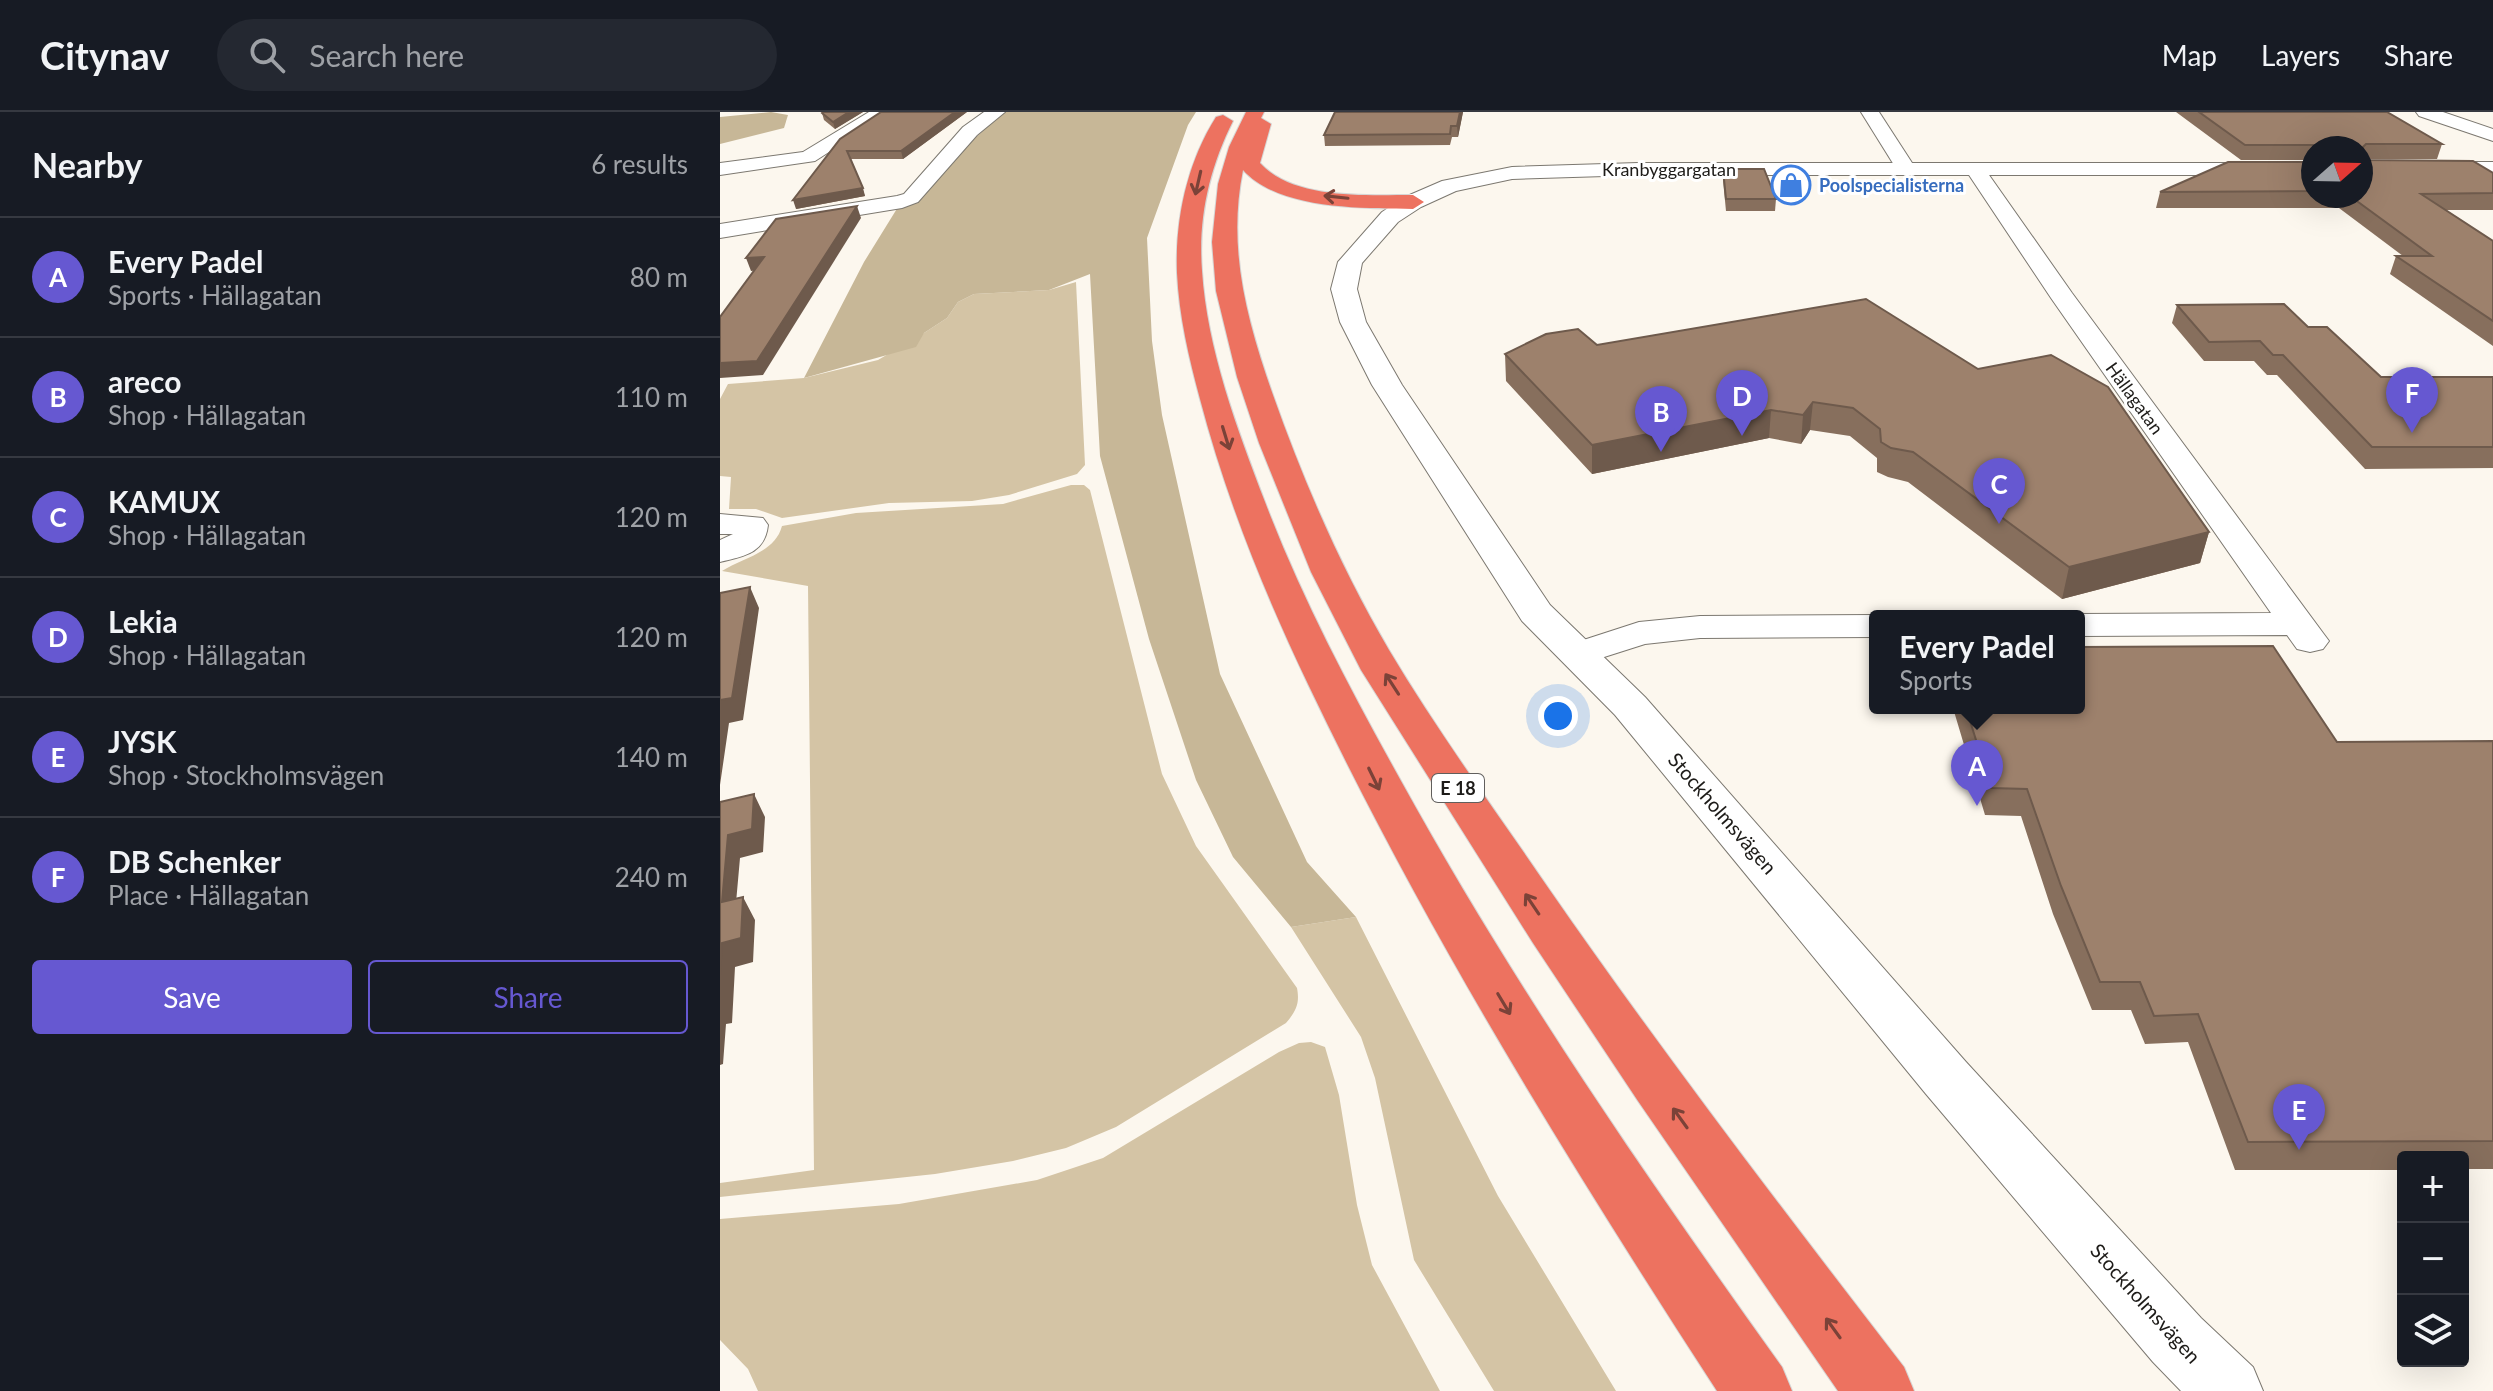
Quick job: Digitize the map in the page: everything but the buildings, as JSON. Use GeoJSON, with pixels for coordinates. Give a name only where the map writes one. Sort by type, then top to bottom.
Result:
{"type":"FeatureCollection","features":[{"type":"Feature","properties":{"kind":"highway"},"geometry":{"type":"LineString","coordinates":[[1228,112],[1202,166],[1192,206],[1188,260],[1198,337],[1224,433],[1276,576],[1384,798],[1503,1001],[1653,1239],[1757,1391]]}},
{"type":"Feature","properties":{"kind":"highway","name":"E 18"},"geometry":{"type":"LineString","coordinates":[[1255,112],[1243,132],[1234,160],[1226,208],[1225,262],[1232,309],[1284,473],[1362,637],[1537,912],[1658,1088],[1879,1391]]}},
{"type":"Feature","properties":{"kind":"highway"},"geometry":{"type":"LineString","coordinates":[[1263,112],[1265,114],[1249,164],[1258,176],[1279,186],[1310,193],[1413,202]]}},
{"type":"Feature","properties":{"kind":"street"},"geometry":{"type":"LineString","coordinates":[[720,169],[808,157],[882,112]]}},
{"type":"Feature","properties":{"kind":"street"},"geometry":{"type":"LineString","coordinates":[[720,255],[730,230],[911,198],[970,131],[996,112]]}},
{"type":"Feature","properties":{"kind":"street"},"geometry":{"type":"LineString","coordinates":[[1870,112],[1906,169]]}},
{"type":"Feature","properties":{"kind":"street"},"geometry":{"type":"LineString","coordinates":[[2425,112],[2493,135]]}},
{"type":"Feature","properties":{"kind":"street"},"geometry":{"type":"LineString","coordinates":[[2373,168],[2493,168]]}},
{"type":"Feature","properties":{"kind":"street","name":"Hällagatan"},"geometry":{"type":"LineString","coordinates":[[1975,169],[2063,298],[2304,633],[2085,625]]}},
{"type":"Feature","properties":{"kind":"street","name":"Kranbyggargatan"},"geometry":{"type":"LineString","coordinates":[[1413,202],[1450,186],[1474,180],[1539,171],[2301,169]]}},
{"type":"Feature","properties":{"kind":"street","name":"Stockholmsvägen"},"geometry":{"type":"LineString","coordinates":[[1413,202],[1390,217],[1350,262],[1344,289],[1347,307],[1387,385],[1536,613],[1579,654],[1713,800],[1946,1078],[2166,1328],[2228,1391]]}},
{"type":"Feature","properties":{"kind":"street"},"geometry":{"type":"LineString","coordinates":[[720,524],[751,525],[749,540],[720,552]]}},
{"type":"Feature","properties":{"kind":"street"},"geometry":{"type":"LineString","coordinates":[[1579,654],[1639,633],[1654,631],[1700,627],[1869,626]]}},
{"type":"Feature","properties":{"kind":"shaded area"},"geometry":{"type":"Polygon","coordinates":[[[771,112],[788,115],[784,128],[720,144],[720,117],[771,112]]]}},
{"type":"Feature","properties":{"kind":"shaded area"},"geometry":{"type":"Polygon","coordinates":[[[1004,112],[1196,112],[1188,125],[1147,238],[1152,341],[1162,415],[1220,674],[1307,862],[1356,917],[1291,927],[1233,857],[1196,780],[1149,639],[1100,456],[1090,274],[1049,290],[974,294],[958,302],[947,318],[924,333],[916,347],[804,378],[864,262],[898,207],[1004,112]]]}},
{"type":"Feature","properties":{"kind":"shaded area"},"geometry":{"type":"Polygon","coordinates":[[[1076,282],[1085,465],[1077,474],[1009,495],[972,501],[889,503],[782,518],[756,509],[729,509],[731,477],[720,476],[720,399],[728,384],[804,378],[878,360],[947,318],[958,302],[974,294],[1049,290],[1076,282]]]}},
{"type":"Feature","properties":{"kind":"shaded area"},"geometry":{"type":"Polygon","coordinates":[[[1071,485],[1084,485],[1090,490],[1162,774],[1196,846],[1297,988],[1295,1011],[1286,1023],[1116,1127],[1066,1148],[1013,1161],[935,1174],[720,1197],[720,1183],[814,1170],[808,586],[722,571],[765,549],[782,526],[856,513],[1003,504],[1071,485]]]}},
{"type":"Feature","properties":{"kind":"shaded area"},"geometry":{"type":"Polygon","coordinates":[[[1356,917],[1498,1196],[1616,1391],[1494,1391],[1414,1260],[1375,1078],[1361,1037],[1291,927],[1356,917]]]}},
{"type":"Feature","properties":{"kind":"shaded area"},"geometry":{"type":"Polygon","coordinates":[[[1311,1042],[1325,1047],[1339,1095],[1357,1205],[1372,1265],[1440,1391],[758,1391],[748,1369],[720,1340],[720,1219],[899,1204],[1037,1180],[1103,1158],[1279,1052],[1299,1043],[1311,1042]]]}},
{"type":"Feature","properties":{"kind":"place","name":"Poolspecialisterna"},"geometry":{"type":"Point","coordinates":[1791,185]}},
{"type":"Feature","properties":{"kind":"place","name":"DB Schenker"},"geometry":{"type":"Point","coordinates":[2412,433]}},
{"type":"Feature","properties":{"kind":"place","name":"Lekia"},"geometry":{"type":"Point","coordinates":[1742,436]}},
{"type":"Feature","properties":{"kind":"place","name":"areco"},"geometry":{"type":"Point","coordinates":[1661,452]}},
{"type":"Feature","properties":{"kind":"place","name":"KAMUX"},"geometry":{"type":"Point","coordinates":[1999,524]}},
{"type":"Feature","properties":{"kind":"place","name":"Every Padel"},"geometry":{"type":"Point","coordinates":[1977,806]}},
{"type":"Feature","properties":{"kind":"place","name":"JYSK"},"geometry":{"type":"Point","coordinates":[2299,1150]}}]}
